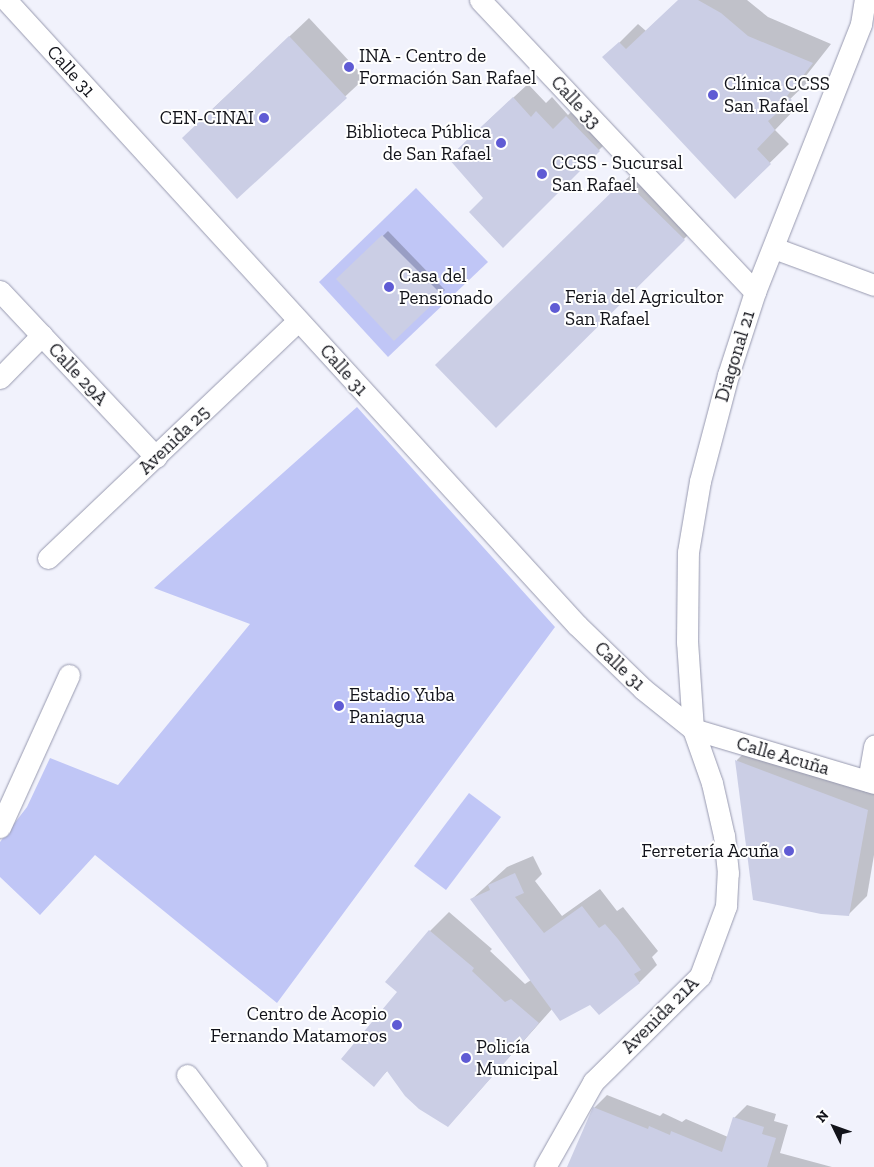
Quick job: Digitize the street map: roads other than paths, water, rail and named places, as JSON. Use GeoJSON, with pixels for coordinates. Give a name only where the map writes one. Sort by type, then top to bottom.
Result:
{"type":"FeatureCollection","features":[{"type":"Feature","properties":{"kind":"street","name":"Calle 31"},"geometry":{"type":"LineString","coordinates":[[6,0],[577,625],[643,689],[692,729]]}},
{"type":"Feature","properties":{"kind":"street","name":"Calle 33"},"geometry":{"type":"LineString","coordinates":[[480,0],[755,292]]}},
{"type":"Feature","properties":{"kind":"street","name":"Diagonal 21"},"geometry":{"type":"LineString","coordinates":[[692,729],[687,642],[688,552],[700,481],[728,375],[755,292],[861,24],[864,0]]}},
{"type":"Feature","properties":{"kind":"street"},"geometry":{"type":"LineString","coordinates":[[774,248],[874,286]]}},
{"type":"Feature","properties":{"kind":"street","name":"Calle 29A"},"geometry":{"type":"LineString","coordinates":[[0,291],[156,457]]}},
{"type":"Feature","properties":{"kind":"street","name":"Avenida 25"},"geometry":{"type":"LineString","coordinates":[[48,558],[298,321]]}},
{"type":"Feature","properties":{"kind":"street"},"geometry":{"type":"LineString","coordinates":[[0,378],[42,335]]}},
{"type":"Feature","properties":{"kind":"street"},"geometry":{"type":"LineString","coordinates":[[0,827],[69,675]]}},
{"type":"Feature","properties":{"kind":"street","name":"Calle Acuña"},"geometry":{"type":"LineString","coordinates":[[692,729],[871,782]]}},
{"type":"Feature","properties":{"kind":"street","name":"Avenida 21A"},"geometry":{"type":"LineString","coordinates":[[545,1167],[593,1082],[700,976],[726,906],[728,873],[724,836],[712,783],[692,729]]}},
{"type":"Feature","properties":{"kind":"street"},"geometry":{"type":"LineString","coordinates":[[871,782],[874,746]]}},
{"type":"Feature","properties":{"kind":"street"},"geometry":{"type":"LineString","coordinates":[[186,1075],[256,1167]]}},
{"type":"Feature","properties":{"kind":"place","name":"INA - Centro de Formación San Rafael"},"geometry":{"type":"Point","coordinates":[349,67]}},
{"type":"Feature","properties":{"kind":"place","name":"Clínica CCSS San Rafael"},"geometry":{"type":"Point","coordinates":[713,95]}},
{"type":"Feature","properties":{"kind":"place","name":"CEN-CINAI"},"geometry":{"type":"Point","coordinates":[264,118]}},
{"type":"Feature","properties":{"kind":"place","name":"Biblioteca Pública de San Rafael"},"geometry":{"type":"Point","coordinates":[501,143]}},
{"type":"Feature","properties":{"kind":"place","name":"CCSS - Sucursal San Rafael"},"geometry":{"type":"Point","coordinates":[542,174]}},
{"type":"Feature","properties":{"kind":"place","name":"Casa del Pensionado"},"geometry":{"type":"Point","coordinates":[389,287]}},
{"type":"Feature","properties":{"kind":"place","name":"Feria del Agricultor San Rafael"},"geometry":{"type":"Point","coordinates":[555,308]}},
{"type":"Feature","properties":{"kind":"place","name":"Estadio Yuba Paniagua"},"geometry":{"type":"Point","coordinates":[339,706]}},
{"type":"Feature","properties":{"kind":"place","name":"Ferretería Acuña"},"geometry":{"type":"Point","coordinates":[789,851]}},
{"type":"Feature","properties":{"kind":"place","name":"Centro de Acopio Fernando Matamoros"},"geometry":{"type":"Point","coordinates":[397,1025]}},
{"type":"Feature","properties":{"kind":"place","name":"Policía Municipal"},"geometry":{"type":"Point","coordinates":[466,1058]}}]}
